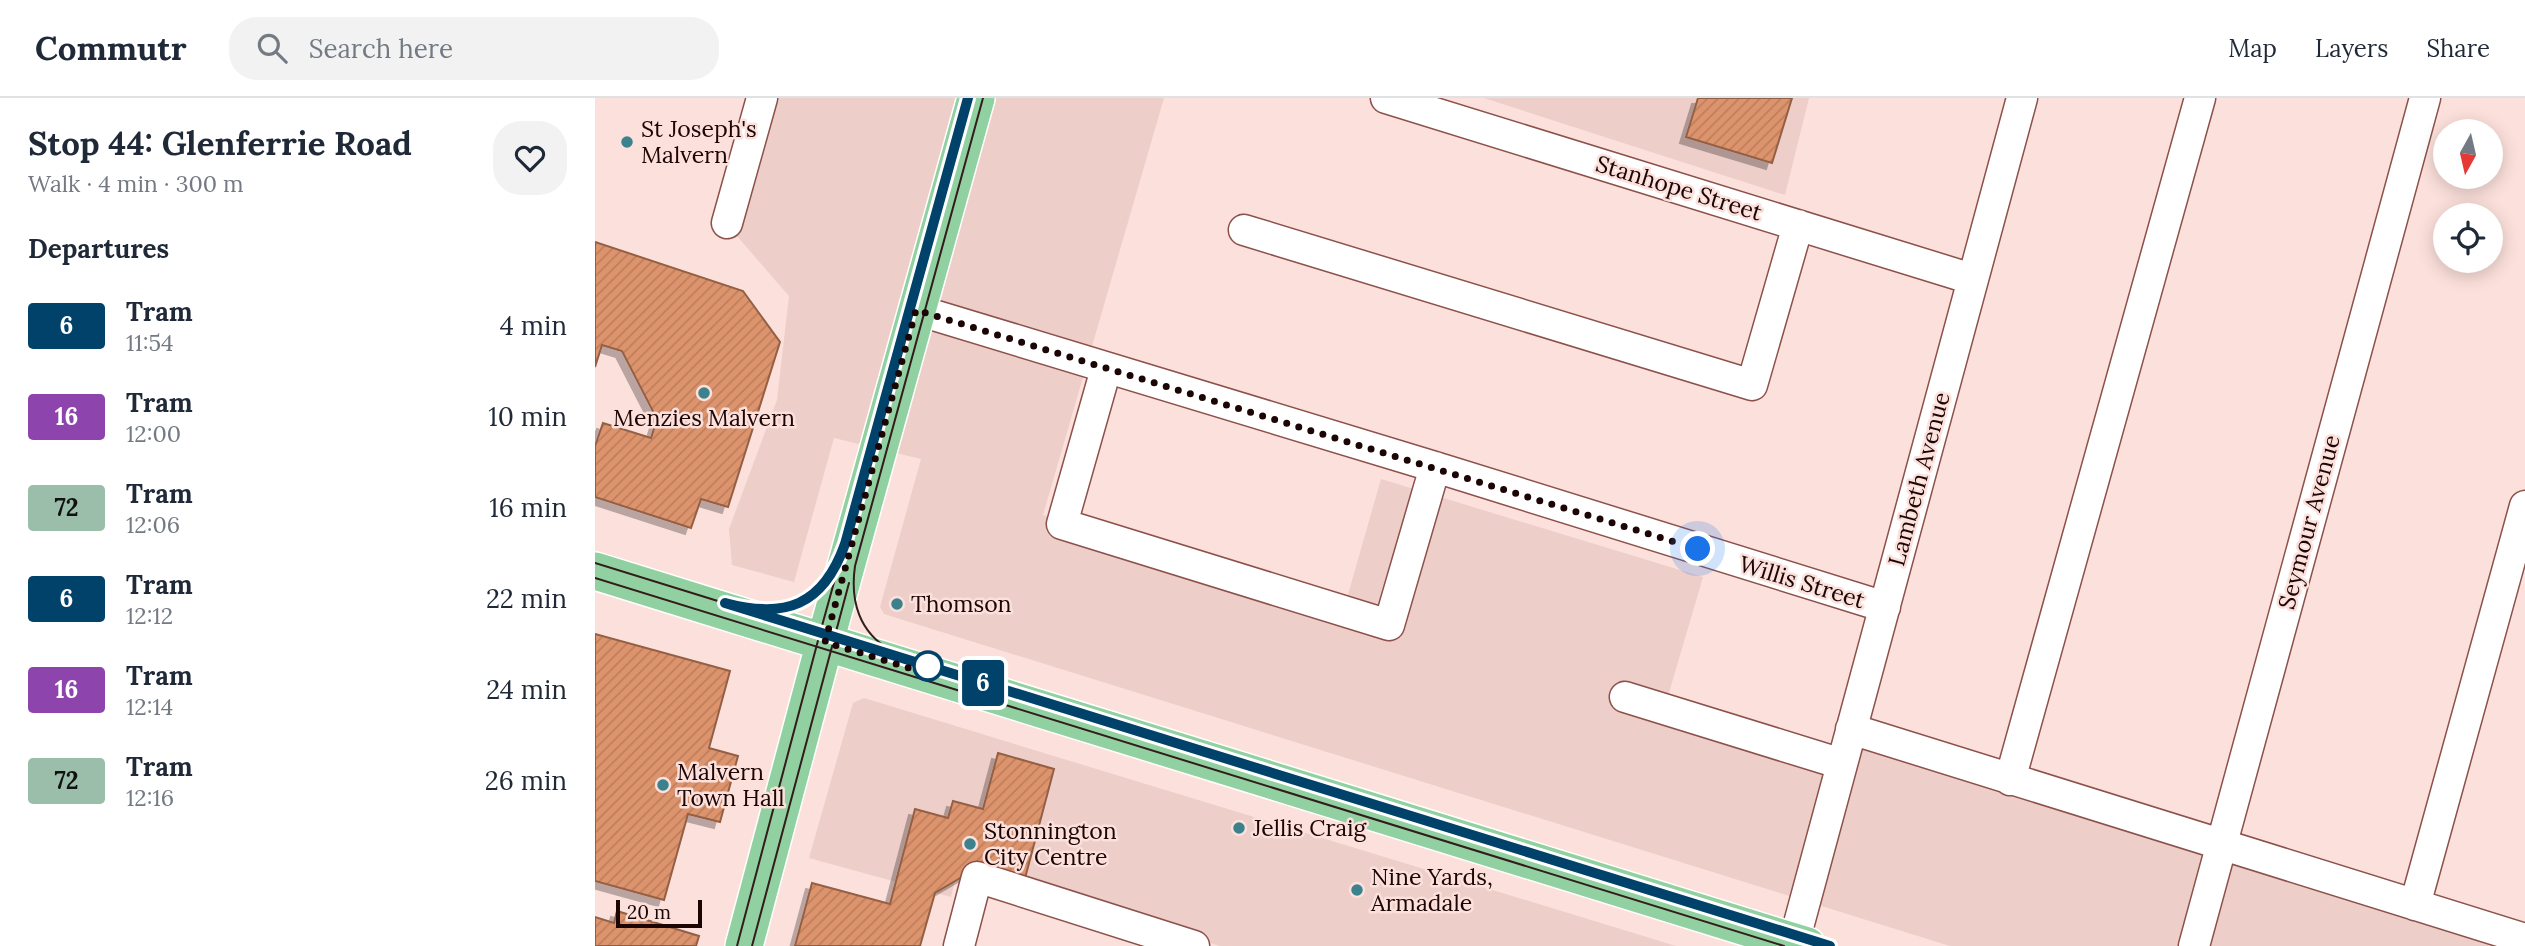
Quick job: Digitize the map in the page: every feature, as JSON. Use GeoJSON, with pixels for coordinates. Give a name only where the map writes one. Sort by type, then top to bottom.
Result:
{"type":"FeatureCollection","features":[{"type":"Feature","properties":{"kind":"main road"},"geometry":{"type":"LineString","coordinates":[[744,946],[976,98]]}},
{"type":"Feature","properties":{"kind":"main road"},"geometry":{"type":"LineString","coordinates":[[595,571],[1800,944]]}},
{"type":"Feature","properties":{"kind":"street"},"geometry":{"type":"LineString","coordinates":[[727,223],[762,98]]}},
{"type":"Feature","properties":{"kind":"street","name":"Stanhope Street"},"geometry":{"type":"LineString","coordinates":[[1386,98],[1972,279]]}},
{"type":"Feature","properties":{"kind":"street","name":"Lambeth Avenue"},"geometry":{"type":"LineString","coordinates":[[1800,944],[1851,729],[2022,98]]}},
{"type":"Feature","properties":{"kind":"street"},"geometry":{"type":"LineString","coordinates":[[2010,780],[2200,98]]}},
{"type":"Feature","properties":{"kind":"street","name":"Seymour Avenue"},"geometry":{"type":"LineString","coordinates":[[2194,946],[2425,98]]}},
{"type":"Feature","properties":{"kind":"street"},"geometry":{"type":"LineString","coordinates":[[1244,230],[1752,385],[1798,225]]}},
{"type":"Feature","properties":{"kind":"street","name":"Willis Street"},"geometry":{"type":"LineString","coordinates":[[916,310],[1885,607]]}},
{"type":"Feature","properties":{"kind":"street"},"geometry":{"type":"LineString","coordinates":[[1106,369],[1062,524],[1389,625],[1435,467]]}},
{"type":"Feature","properties":{"kind":"street"},"geometry":{"type":"LineString","coordinates":[[2415,905],[2525,506]]}},
{"type":"Feature","properties":{"kind":"street"},"geometry":{"type":"LineString","coordinates":[[1625,697],[1842,764]]}},
{"type":"Feature","properties":{"kind":"street"},"geometry":{"type":"LineString","coordinates":[[1851,729],[2525,939]]}},
{"type":"Feature","properties":{"kind":"street"},"geometry":{"type":"LineString","coordinates":[[959,946],[977,877],[1194,946]]}},
{"type":"Feature","properties":{"kind":"shaded area"},"geometry":{"type":"Polygon","coordinates":[[[768,98],[1164,98],[1043,515],[1345,605],[1381,479],[1703,577],[1663,713],[1807,759],[1878,747],[2520,946],[1950,946],[884,614],[880,607],[921,459],[834,438],[794,582],[732,565],[729,529],[777,400],[789,296],[730,228],[768,98]]]}},
{"type":"Feature","properties":{"kind":"shaded area"},"geometry":{"type":"Polygon","coordinates":[[[1484,98],[1809,98],[1785,195],[1484,98]]]}},
{"type":"Feature","properties":{"kind":"shaded area"},"geometry":{"type":"Polygon","coordinates":[[[864,698],[1676,946],[1220,946],[974,870],[956,876],[951,897],[809,858],[853,703],[864,698]]]}},
{"type":"Feature","properties":{"kind":"building"},"geometry":{"type":"Polygon","coordinates":[[[1698,98],[1792,98],[1772,163],[1686,137],[1698,98]]]}},
{"type":"Feature","properties":{"kind":"building","name":"Menzies Malvern"},"geometry":{"type":"Polygon","coordinates":[[[595,242],[743,291],[780,342],[728,507],[701,499],[691,528],[595,497],[595,446],[603,423],[651,438],[657,419],[622,351],[602,345],[595,367],[595,242]]]}},
{"type":"Feature","properties":{"kind":"building","name":"Malvern Town Hall"},"geometry":{"type":"Polygon","coordinates":[[[595,634],[730,671],[709,748],[738,756],[720,822],[688,814],[664,900],[595,881],[595,634]]]}},
{"type":"Feature","properties":{"kind":"building","name":"Stonnington City Centre"},"geometry":{"type":"Polygon","coordinates":[[[998,753],[1054,769],[1024,882],[974,870],[935,893],[920,946],[795,946],[812,883],[890,904],[915,809],[948,818],[953,801],[983,809],[998,753]]]}},
{"type":"Feature","properties":{"kind":"building"},"geometry":{"type":"Polygon","coordinates":[[[617,911],[699,936],[696,946],[595,946],[595,917],[614,923],[617,911]]]}},
{"type":"Feature","properties":{"kind":"tram line"},"geometry":{"type":"LineString","coordinates":[[737,946],[820,633],[968,98]]}},
{"type":"Feature","properties":{"kind":"tram line","name":"6"},"geometry":{"type":"LineString","coordinates":[[968,98],[838,563],[817,591],[788,607],[758,610],[725,603],[1830,946]]}},
{"type":"Feature","properties":{"kind":"tram line"},"geometry":{"type":"LineString","coordinates":[[892,651],[872,635],[859,615],[854,592],[855,566],[983,98]]}},
{"type":"Feature","properties":{"kind":"tram line"},"geometry":{"type":"LineString","coordinates":[[595,563],[734,606]]}},
{"type":"Feature","properties":{"kind":"tram line"},"geometry":{"type":"LineString","coordinates":[[758,610],[781,608],[802,601],[819,588],[834,569]]}},
{"type":"Feature","properties":{"kind":"tram line"},"geometry":{"type":"LineString","coordinates":[[595,578],[1784,946]]}},
{"type":"Feature","properties":{"kind":"tram line"},"geometry":{"type":"LineString","coordinates":[[752,946],[849,583]]}},
{"type":"Feature","properties":{"kind":"tram line"},"geometry":{"type":"LineString","coordinates":[[725,603],[1830,946]]}},
{"type":"Feature","properties":{"kind":"place","name":"St Joseph's Malvern"},"geometry":{"type":"Point","coordinates":[627,142]}},
{"type":"Feature","properties":{"kind":"place","name":"Menzies Malvern"},"geometry":{"type":"Point","coordinates":[704,393]}},
{"type":"Feature","properties":{"kind":"place","name":"Thomson"},"geometry":{"type":"Point","coordinates":[897,604]}},
{"type":"Feature","properties":{"kind":"place","name":"Malvern Town Hall"},"geometry":{"type":"Point","coordinates":[663,785]}},
{"type":"Feature","properties":{"kind":"place","name":"Jellis Craig"},"geometry":{"type":"Point","coordinates":[1239,828]}},
{"type":"Feature","properties":{"kind":"place","name":"Stonnington City Centre"},"geometry":{"type":"Point","coordinates":[970,844]}},
{"type":"Feature","properties":{"kind":"place","name":"Nine Yards, Armadale"},"geometry":{"type":"Point","coordinates":[1357,890]}},
{"type":"Feature","properties":{"kind":"route"},"geometry":{"type":"LineString","coordinates":[[928,666],[925,673],[825,642],[916,310],[1698,549]]}}]}
